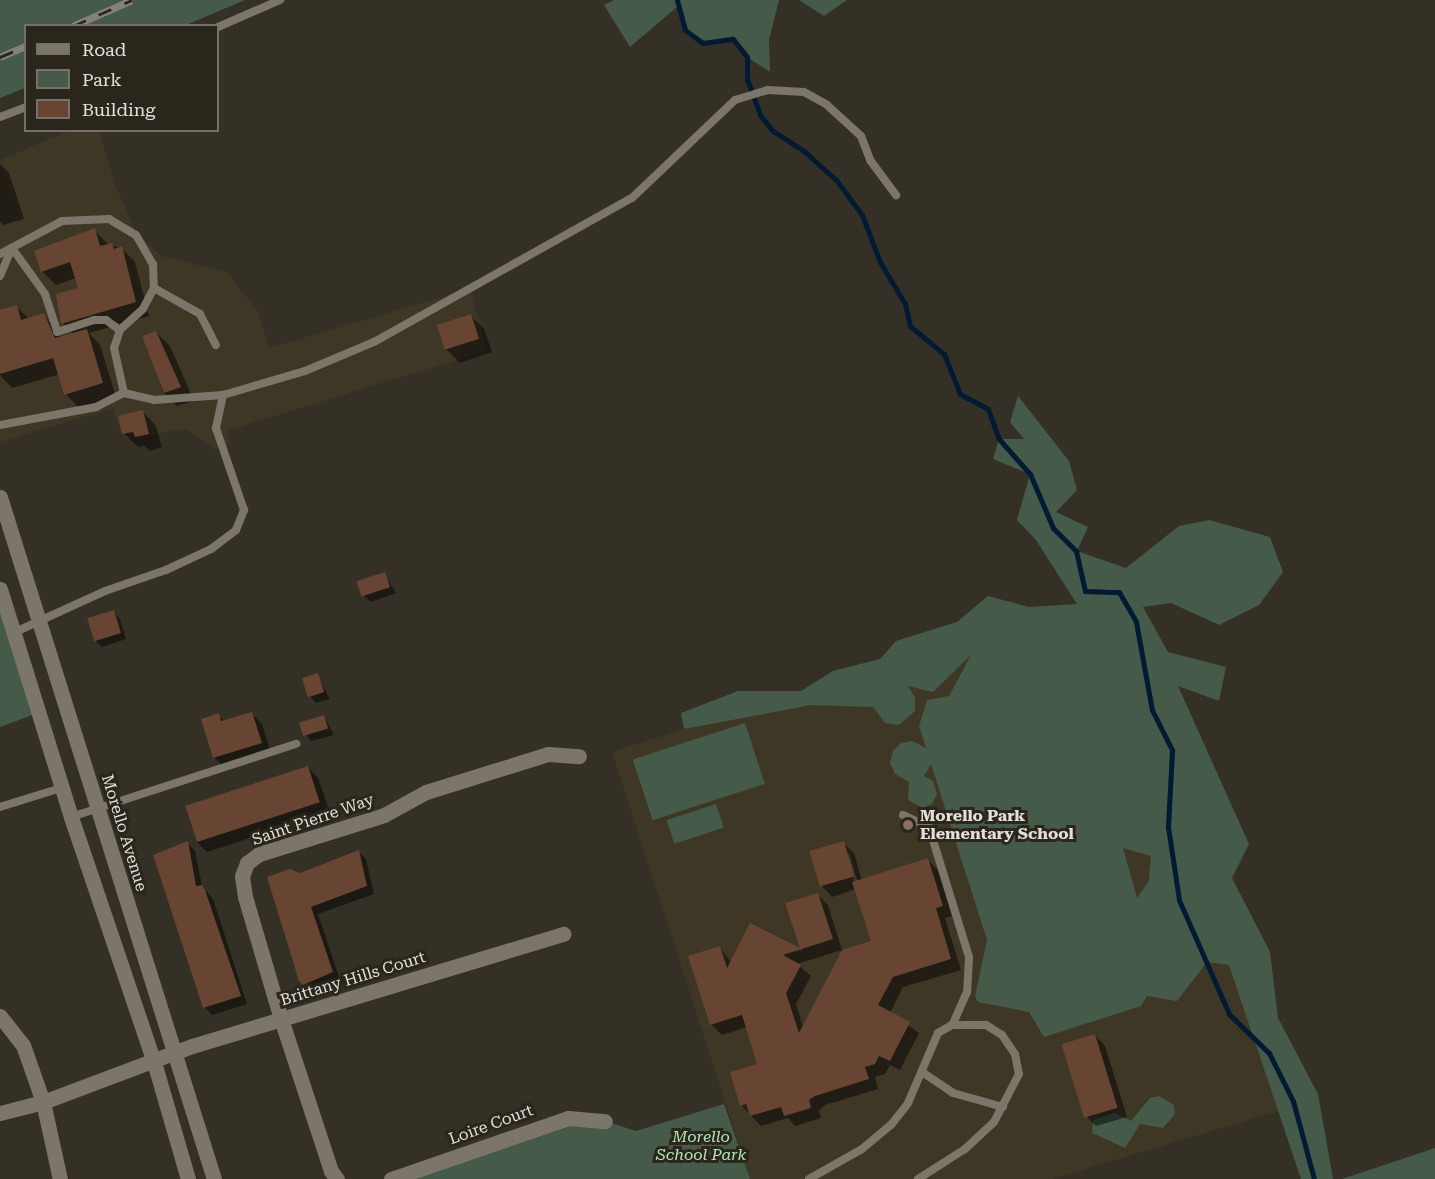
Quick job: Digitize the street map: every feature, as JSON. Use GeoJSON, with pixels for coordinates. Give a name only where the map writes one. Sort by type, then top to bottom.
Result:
{"type":"FeatureCollection","features":[{"type":"Feature","properties":{"kind":"street","name":"Morello Avenue"},"geometry":{"type":"LineString","coordinates":[[0,497],[214,1179]]}},
{"type":"Feature","properties":{"kind":"street"},"geometry":{"type":"LineString","coordinates":[[0,589],[61,788],[154,1062],[188,1179]]}},
{"type":"Feature","properties":{"kind":"street","name":"Saint Pierre Way"},"geometry":{"type":"LineString","coordinates":[[281,1019],[245,897],[242,876],[247,863],[259,854],[384,815],[437,788],[548,754],[579,756]]}},
{"type":"Feature","properties":{"kind":"street","name":"Brittany Hills Court"},"geometry":{"type":"LineString","coordinates":[[0,1113],[43,1102],[175,1053],[281,1019],[564,934]]}},
{"type":"Feature","properties":{"kind":"street"},"geometry":{"type":"LineString","coordinates":[[0,1016],[22,1045],[43,1102],[60,1179]]}},
{"type":"Feature","properties":{"kind":"street"},"geometry":{"type":"LineString","coordinates":[[281,1019],[331,1171],[337,1179]]}},
{"type":"Feature","properties":{"kind":"street","name":"Loire Court"},"geometry":{"type":"LineString","coordinates":[[391,1179],[568,1118],[605,1120]]}},
{"type":"Feature","properties":{"kind":"lane"},"geometry":{"type":"LineString","coordinates":[[219,27],[280,0]]}},
{"type":"Feature","properties":{"kind":"lane"},"geometry":{"type":"LineString","coordinates":[[0,425],[96,407],[123,393],[154,400],[223,395],[305,371],[374,342],[632,198],[735,100],[768,90],[804,92],[827,105],[861,136],[870,160],[897,195]]}},
{"type":"Feature","properties":{"kind":"lane"},"geometry":{"type":"LineString","coordinates":[[0,117],[24,107]]}},
{"type":"Feature","properties":{"kind":"lane"},"geometry":{"type":"LineString","coordinates":[[0,254],[62,221],[109,219],[136,235],[153,264],[154,288],[143,309],[120,330],[114,348],[123,393]]}},
{"type":"Feature","properties":{"kind":"lane"},"geometry":{"type":"LineString","coordinates":[[0,276],[12,248]]}},
{"type":"Feature","properties":{"kind":"lane"},"geometry":{"type":"LineString","coordinates":[[12,248],[45,294],[57,332],[94,320],[106,320],[120,330]]}},
{"type":"Feature","properties":{"kind":"lane"},"geometry":{"type":"LineString","coordinates":[[154,288],[200,314],[216,345]]}},
{"type":"Feature","properties":{"kind":"lane"},"geometry":{"type":"LineString","coordinates":[[14,633],[40,623],[105,591],[166,570],[211,549],[236,530],[244,510],[216,428],[223,395]]}},
{"type":"Feature","properties":{"kind":"lane"},"geometry":{"type":"LineString","coordinates":[[71,817],[296,744]]}},
{"type":"Feature","properties":{"kind":"lane"},"geometry":{"type":"LineString","coordinates":[[0,807],[61,788]]}},
{"type":"Feature","properties":{"kind":"lane"},"geometry":{"type":"LineString","coordinates":[[903,815],[929,827],[969,957],[967,992],[952,1025]]}},
{"type":"Feature","properties":{"kind":"lane"},"geometry":{"type":"LineString","coordinates":[[809,1179],[862,1149],[891,1125],[908,1103],[938,1033],[952,1025],[986,1025],[1002,1035],[1015,1054],[1018,1074],[994,1122],[965,1149],[918,1179]]}},
{"type":"Feature","properties":{"kind":"lane"},"geometry":{"type":"LineString","coordinates":[[922,1072],[953,1094],[1003,1107]]}},
{"type":"Feature","properties":{"kind":"shaded area"},"geometry":{"type":"Polygon","coordinates":[[[66,132],[99,132],[115,184],[137,235],[161,256],[226,272],[258,311],[269,348],[470,289],[486,351],[229,430],[228,445],[215,450],[186,429],[135,437],[133,432],[122,434],[113,408],[0,442],[0,160],[66,132]]]}},
{"type":"Feature","properties":{"kind":"shaded area","name":"Morello Park Elementary School"},"geometry":{"type":"Polygon","coordinates":[[[1104,596],[1279,1111],[1052,1179],[750,1179],[612,752],[984,631],[1104,596]]]}},
{"type":"Feature","properties":{"kind":"green space"},"geometry":{"type":"Polygon","coordinates":[[[0,0],[245,0],[188,24],[24,24],[24,88],[0,98],[0,0]]]}},
{"type":"Feature","properties":{"kind":"green space"},"geometry":{"type":"Polygon","coordinates":[[[614,0],[779,0],[769,40],[770,72],[747,57],[733,39],[703,43],[685,30],[677,7],[630,47],[604,5],[614,0]]]}},
{"type":"Feature","properties":{"kind":"green space"},"geometry":{"type":"Polygon","coordinates":[[[799,0],[847,0],[824,16],[799,0]]]}},
{"type":"Feature","properties":{"kind":"green space"},"geometry":{"type":"Polygon","coordinates":[[[1018,396],[1069,461],[1077,490],[1056,512],[1088,527],[1077,551],[1126,568],[1179,526],[1209,520],[1270,537],[1283,572],[1259,605],[1219,625],[1171,603],[1143,607],[1168,652],[1226,667],[1219,701],[1178,686],[1249,844],[1232,878],[1270,952],[1278,1018],[1318,1094],[1333,1179],[1301,1179],[1229,965],[1207,962],[1177,1001],[1147,996],[1141,1006],[1044,1037],[1029,1012],[978,1002],[975,996],[987,940],[931,764],[924,776],[933,781],[937,794],[932,804],[923,808],[908,800],[909,782],[895,774],[890,763],[893,751],[901,743],[912,741],[926,748],[919,726],[927,700],[949,696],[971,655],[933,692],[908,686],[915,698],[915,711],[899,725],[885,723],[873,707],[811,705],[684,729],[681,713],[738,691],[801,691],[833,671],[880,659],[896,641],[957,622],[988,596],[1029,607],[1077,604],[1036,540],[1017,520],[1030,474],[993,459],[999,439],[1024,439],[1010,422],[1018,396]],[[1123,848],[1137,898],[1149,881],[1151,856],[1123,848]]]}},
{"type":"Feature","properties":{"kind":"green space"},"geometry":{"type":"Polygon","coordinates":[[[0,589],[38,713],[0,727],[0,589]]]}},
{"type":"Feature","properties":{"kind":"green space"},"geometry":{"type":"Polygon","coordinates":[[[745,723],[765,784],[653,820],[633,759],[745,723]]]}},
{"type":"Feature","properties":{"kind":"green space"},"geometry":{"type":"Polygon","coordinates":[[[716,804],[724,828],[674,844],[667,820],[716,804]]]}},
{"type":"Feature","properties":{"kind":"green space"},"geometry":{"type":"Polygon","coordinates":[[[1159,1096],[1174,1105],[1175,1114],[1163,1128],[1140,1124],[1125,1148],[1092,1133],[1093,1120],[1115,1113],[1131,1121],[1150,1098],[1159,1096]]]}},
{"type":"Feature","properties":{"kind":"green space","name":"Morello School Park"},"geometry":{"type":"Polygon","coordinates":[[[724,1104],[750,1179],[391,1179],[568,1118],[605,1121],[636,1131],[724,1104]]]}},
{"type":"Feature","properties":{"kind":"green space"},"geometry":{"type":"Polygon","coordinates":[[[1435,1148],[1435,1179],[1342,1179],[1435,1148]]]}},
{"type":"Feature","properties":{"kind":"building"},"geometry":{"type":"Polygon","coordinates":[[[95,228],[100,246],[112,243],[114,249],[122,246],[136,302],[61,324],[56,294],[78,288],[70,262],[41,272],[34,251],[95,228]]]}},
{"type":"Feature","properties":{"kind":"building"},"geometry":{"type":"Polygon","coordinates":[[[17,305],[21,320],[44,313],[55,338],[87,329],[103,383],[64,395],[53,358],[0,374],[0,310],[17,305]]]}},
{"type":"Feature","properties":{"kind":"building"},"geometry":{"type":"Polygon","coordinates":[[[471,314],[479,339],[445,350],[437,325],[471,314]]]}},
{"type":"Feature","properties":{"kind":"building"},"geometry":{"type":"Polygon","coordinates":[[[156,331],[181,387],[164,393],[142,336],[156,331]]]}},
{"type":"Feature","properties":{"kind":"building"},"geometry":{"type":"Polygon","coordinates":[[[143,410],[149,434],[135,437],[133,432],[122,434],[118,416],[143,410]]]}},
{"type":"Feature","properties":{"kind":"building"},"geometry":{"type":"Polygon","coordinates":[[[385,572],[390,587],[361,596],[356,581],[385,572]]]}},
{"type":"Feature","properties":{"kind":"building"},"geometry":{"type":"Polygon","coordinates":[[[114,610],[121,633],[94,641],[87,618],[114,610]]]}},
{"type":"Feature","properties":{"kind":"building"},"geometry":{"type":"Polygon","coordinates":[[[318,673],[324,692],[308,697],[302,678],[318,673]]]}},
{"type":"Feature","properties":{"kind":"building"},"geometry":{"type":"Polygon","coordinates":[[[252,712],[262,743],[213,758],[201,719],[219,713],[221,721],[252,712]]]}},
{"type":"Feature","properties":{"kind":"building"},"geometry":{"type":"Polygon","coordinates":[[[324,715],[328,728],[303,736],[299,723],[324,715]]]}},
{"type":"Feature","properties":{"kind":"building"},"geometry":{"type":"Polygon","coordinates":[[[308,766],[320,802],[197,842],[185,806],[308,766]]]}},
{"type":"Feature","properties":{"kind":"building"},"geometry":{"type":"Polygon","coordinates":[[[188,841],[196,886],[202,885],[205,890],[241,996],[203,1008],[153,855],[188,841]]]}},
{"type":"Feature","properties":{"kind":"building"},"geometry":{"type":"Polygon","coordinates":[[[844,841],[854,877],[820,886],[809,851],[844,841]]]}},
{"type":"Feature","properties":{"kind":"building"},"geometry":{"type":"Polygon","coordinates":[[[359,850],[367,886],[311,907],[333,972],[303,985],[299,981],[267,877],[290,869],[300,873],[359,850]]]}},
{"type":"Feature","properties":{"kind":"building"},"geometry":{"type":"Polygon","coordinates":[[[928,858],[943,906],[936,908],[951,959],[893,977],[878,1005],[910,1022],[890,1061],[879,1056],[875,1064],[865,1067],[869,1079],[815,1096],[809,1100],[811,1108],[784,1116],[781,1107],[750,1116],[746,1104],[740,1106],[730,1072],[757,1064],[742,1015],[710,1025],[688,956],[720,946],[727,968],[750,923],[800,948],[785,903],[818,893],[833,939],[783,955],[801,965],[786,993],[799,1033],[842,950],[871,941],[852,882],[928,858]]]}},
{"type":"Feature","properties":{"kind":"building"},"geometry":{"type":"Polygon","coordinates":[[[1095,1034],[1118,1108],[1084,1118],[1062,1044],[1095,1034]]]}},
{"type":"Feature","properties":{"kind":"waterway"},"geometry":{"type":"LineString","coordinates":[[677,0],[685,30],[703,43],[733,39],[747,57],[747,79],[760,115],[773,131],[805,152],[837,181],[862,215],[880,262],[905,304],[910,326],[944,354],[960,394],[988,409],[999,439],[1030,474],[1053,528],[1076,551],[1085,591],[1119,592],[1136,622],[1152,710],[1172,750],[1168,827],[1179,900],[1229,1014],[1269,1053],[1293,1101],[1314,1179]]}},
{"type":"Feature","properties":{"kind":"railway"},"geometry":{"type":"LineString","coordinates":[[78,24],[132,0]]}},
{"type":"Feature","properties":{"kind":"railway"},"geometry":{"type":"LineString","coordinates":[[0,57],[24,47]]}},
{"type":"Feature","properties":{"kind":"place","name":"Morello Park Elementary School"},"geometry":{"type":"Point","coordinates":[908,825]}}]}
